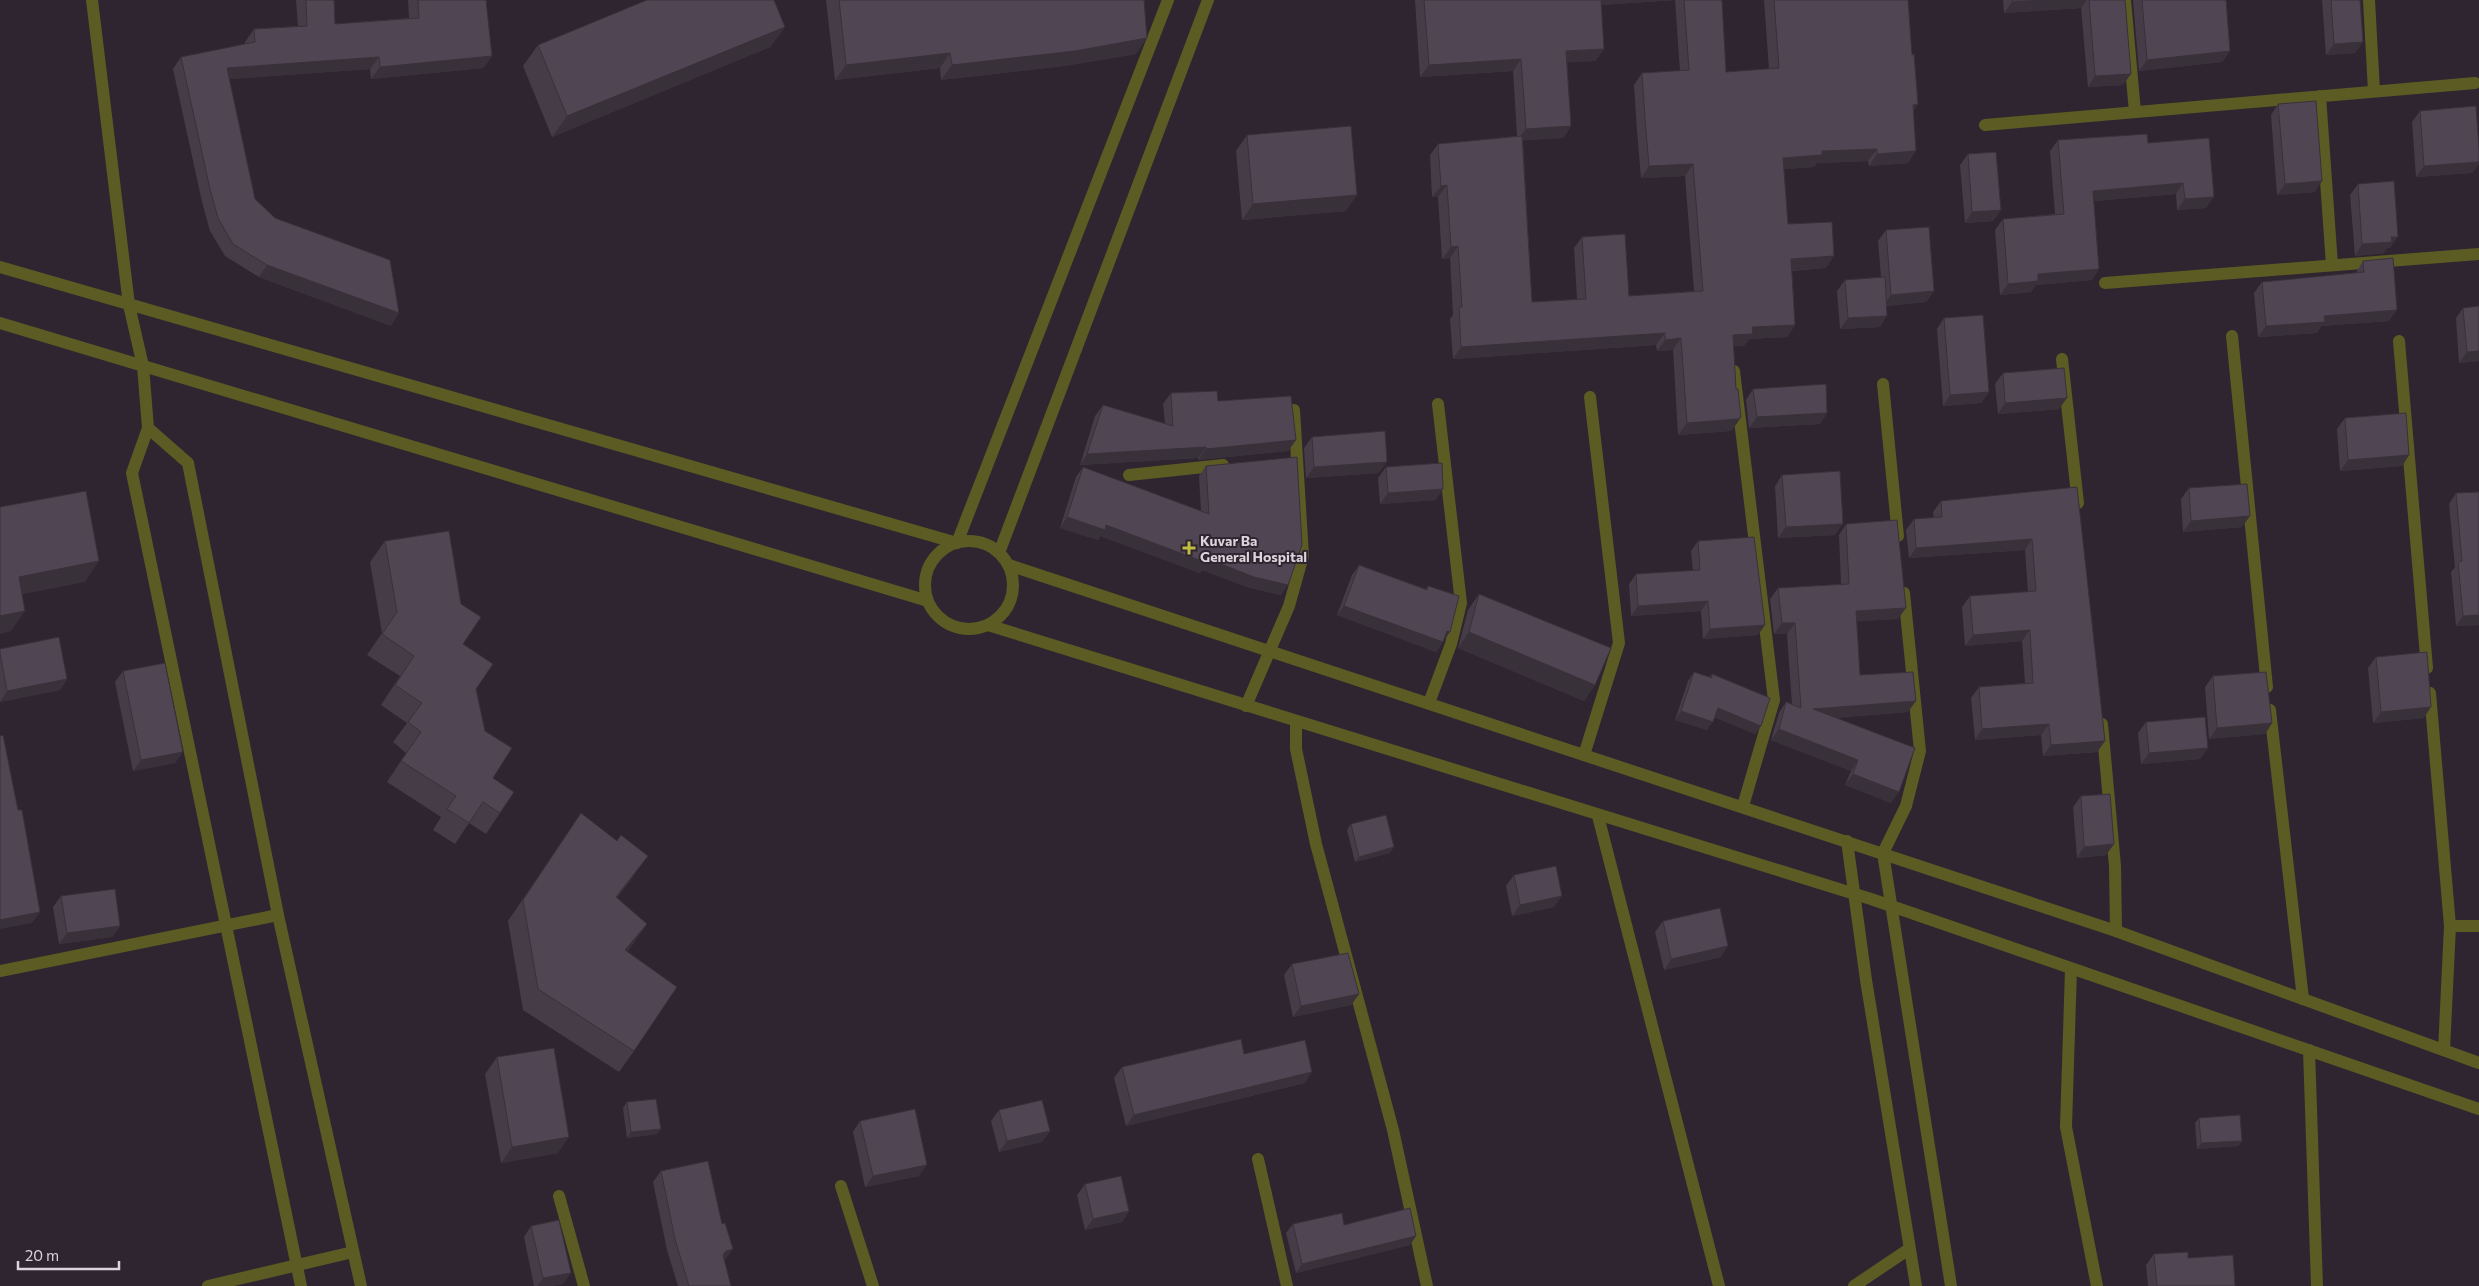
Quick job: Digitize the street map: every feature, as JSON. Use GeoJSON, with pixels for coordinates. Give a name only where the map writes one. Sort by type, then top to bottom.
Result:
{"type":"FeatureCollection","features":[{"type":"Feature","properties":{"kind":"street"},"geometry":{"type":"LineString","coordinates":[[92,0],[130,305],[142,366],[148,428],[132,473],[301,1286]]}},
{"type":"Feature","properties":{"kind":"street"},"geometry":{"type":"LineString","coordinates":[[0,267],[958,542],[972,541],[987,545],[999,553],[1008,565],[1013,578],[1013,592],[1009,606],[1000,617],[988,625],[974,629],[960,628],[947,624],[936,614],[928,601],[925,587],[930,566],[944,549],[958,542],[1168,0]]}},
{"type":"Feature","properties":{"kind":"street"},"geometry":{"type":"LineString","coordinates":[[999,553],[1208,0]]}},
{"type":"Feature","properties":{"kind":"street"},"geometry":{"type":"LineString","coordinates":[[2125,0],[2135,112]]}},
{"type":"Feature","properties":{"kind":"street"},"geometry":{"type":"LineString","coordinates":[[2369,0],[2374,91]]}},
{"type":"Feature","properties":{"kind":"street"},"geometry":{"type":"LineString","coordinates":[[1985,125],[2475,83]]}},
{"type":"Feature","properties":{"kind":"street"},"geometry":{"type":"LineString","coordinates":[[2320,96],[2332,265]]}},
{"type":"Feature","properties":{"kind":"street"},"geometry":{"type":"LineString","coordinates":[[2105,283],[2479,254]]}},
{"type":"Feature","properties":{"kind":"street"},"geometry":{"type":"LineString","coordinates":[[0,323],[928,601]]}},
{"type":"Feature","properties":{"kind":"street"},"geometry":{"type":"LineString","coordinates":[[2232,336],[2267,684],[2304,999]]}},
{"type":"Feature","properties":{"kind":"street"},"geometry":{"type":"LineString","coordinates":[[2399,341],[2450,926],[2444,1050]]}},
{"type":"Feature","properties":{"kind":"street"},"geometry":{"type":"LineString","coordinates":[[2062,359],[2079,515]]}},
{"type":"Feature","properties":{"kind":"street"},"geometry":{"type":"LineString","coordinates":[[1734,370],[1774,700],[1743,806]]}},
{"type":"Feature","properties":{"kind":"street"},"geometry":{"type":"LineString","coordinates":[[1883,384],[1900,552]]}},
{"type":"Feature","properties":{"kind":"street"},"geometry":{"type":"LineString","coordinates":[[1584,755],[1619,643],[1590,397]]}},
{"type":"Feature","properties":{"kind":"street"},"geometry":{"type":"LineString","coordinates":[[1429,703],[1451,644],[1461,603],[1438,404]]}},
{"type":"Feature","properties":{"kind":"street"},"geometry":{"type":"LineString","coordinates":[[1246,706],[1269,650],[1290,606],[1303,556],[1292,458],[1294,410]]}},
{"type":"Feature","properties":{"kind":"street"},"geometry":{"type":"LineString","coordinates":[[148,428],[188,463],[278,915],[360,1286]]}},
{"type":"Feature","properties":{"kind":"street"},"geometry":{"type":"LineString","coordinates":[[1129,474],[1238,464]]}},
{"type":"Feature","properties":{"kind":"street"},"geometry":{"type":"LineString","coordinates":[[1008,565],[1743,806],[2116,931],[2479,1063]]}},
{"type":"Feature","properties":{"kind":"street"},"geometry":{"type":"LineString","coordinates":[[1903,582],[1920,750],[1906,806],[1883,853],[1952,1286]]}},
{"type":"Feature","properties":{"kind":"street"},"geometry":{"type":"LineString","coordinates":[[988,625],[1854,894],[2479,1109]]}},
{"type":"Feature","properties":{"kind":"street"},"geometry":{"type":"LineString","coordinates":[[2101,710],[2116,866],[2116,931]]}},
{"type":"Feature","properties":{"kind":"street"},"geometry":{"type":"LineString","coordinates":[[1296,722],[1296,749],[1316,844],[1393,1130],[1427,1286]]}},
{"type":"Feature","properties":{"kind":"street"},"geometry":{"type":"LineString","coordinates":[[1598,816],[1719,1286]]}},
{"type":"Feature","properties":{"kind":"street"},"geometry":{"type":"LineString","coordinates":[[1847,842],[1916,1286]]}},
{"type":"Feature","properties":{"kind":"street"},"geometry":{"type":"LineString","coordinates":[[0,970],[278,915]]}},
{"type":"Feature","properties":{"kind":"street"},"geometry":{"type":"LineString","coordinates":[[2450,926],[2479,926]]}},
{"type":"Feature","properties":{"kind":"street"},"geometry":{"type":"LineString","coordinates":[[2071,969],[2066,1127],[2097,1286]]}},
{"type":"Feature","properties":{"kind":"street"},"geometry":{"type":"LineString","coordinates":[[2309,1050],[2318,1286]]}},
{"type":"Feature","properties":{"kind":"street"},"geometry":{"type":"LineString","coordinates":[[1258,1159],[1287,1286]]}},
{"type":"Feature","properties":{"kind":"street"},"geometry":{"type":"LineString","coordinates":[[841,1186],[873,1286]]}},
{"type":"Feature","properties":{"kind":"street"},"geometry":{"type":"LineString","coordinates":[[559,1196],[584,1286]]}},
{"type":"Feature","properties":{"kind":"street"},"geometry":{"type":"LineString","coordinates":[[1854,1286],[1909,1249]]}},
{"type":"Feature","properties":{"kind":"street"},"geometry":{"type":"LineString","coordinates":[[208,1286],[353,1252]]}},
{"type":"Feature","properties":{"kind":"building"},"geometry":{"type":"Polygon","coordinates":[[[306,0],[334,0],[335,24],[419,18],[418,0],[486,0],[492,56],[380,67],[379,57],[227,68],[255,199],[275,218],[390,260],[399,313],[267,265],[233,244],[218,218],[181,57],[255,42],[254,29],[307,26],[306,0]]]}},
{"type":"Feature","properties":{"kind":"building"},"geometry":{"type":"Polygon","coordinates":[[[647,0],[774,0],[785,27],[567,116],[538,45],[647,0]]]}},
{"type":"Feature","properties":{"kind":"building"},"geometry":{"type":"Polygon","coordinates":[[[839,0],[1144,0],[1147,38],[1075,51],[952,65],[950,53],[846,65],[839,0]]]}},
{"type":"Feature","properties":{"kind":"building"},"geometry":{"type":"Polygon","coordinates":[[[1424,0],[1601,0],[1604,49],[1566,51],[1571,126],[1526,129],[1521,59],[1429,65],[1424,0]]]}},
{"type":"Feature","properties":{"kind":"building"},"geometry":{"type":"Polygon","coordinates":[[[1684,0],[1722,0],[1726,72],[1779,68],[1774,0],[1908,0],[1918,104],[1913,105],[1916,151],[1877,154],[1877,149],[1822,151],[1822,155],[1783,158],[1788,224],[1832,222],[1834,256],[1791,259],[1795,325],[1752,327],[1753,334],[1733,335],[1736,389],[1738,389],[1741,417],[1738,419],[1687,423],[1681,338],[1665,340],[1665,333],[1461,347],[1459,307],[1462,307],[1458,246],[1451,247],[1447,185],[1441,186],[1438,144],[1522,136],[1532,302],[1586,299],[1582,237],[1625,234],[1629,296],[1703,291],[1693,164],[1649,166],[1645,119],[1642,73],[1689,70],[1684,0]]]}},
{"type":"Feature","properties":{"kind":"building"},"geometry":{"type":"Polygon","coordinates":[[[2012,0],[2044,0],[2012,2],[2012,0]]]}},
{"type":"Feature","properties":{"kind":"building"},"geometry":{"type":"Polygon","coordinates":[[[2089,0],[2125,0],[2131,74],[2095,76],[2089,0]]]}},
{"type":"Feature","properties":{"kind":"building"},"geometry":{"type":"Polygon","coordinates":[[[2142,0],[2226,0],[2230,51],[2147,60],[2142,0]]]}},
{"type":"Feature","properties":{"kind":"building"},"geometry":{"type":"Polygon","coordinates":[[[2331,0],[2360,0],[2363,42],[2334,44],[2331,0]]]}},
{"type":"Feature","properties":{"kind":"building"},"geometry":{"type":"Polygon","coordinates":[[[2316,101],[2322,181],[2285,184],[2278,104],[2316,101]]]}},
{"type":"Feature","properties":{"kind":"building"},"geometry":{"type":"Polygon","coordinates":[[[2476,106],[2479,162],[2424,166],[2420,111],[2476,106]]]}},
{"type":"Feature","properties":{"kind":"building"},"geometry":{"type":"Polygon","coordinates":[[[1351,126],[1357,195],[1253,204],[1247,135],[1351,126]]]}},
{"type":"Feature","properties":{"kind":"building"},"geometry":{"type":"Polygon","coordinates":[[[2147,134],[2148,143],[2209,138],[2214,197],[2185,199],[2183,183],[2093,191],[2099,269],[2038,274],[2038,281],[2008,284],[2003,219],[2064,214],[2058,140],[2147,134]]]}},
{"type":"Feature","properties":{"kind":"building"},"geometry":{"type":"Polygon","coordinates":[[[1996,152],[2001,210],[1972,212],[1968,154],[1996,152]]]}},
{"type":"Feature","properties":{"kind":"building"},"geometry":{"type":"Polygon","coordinates":[[[2394,181],[2398,237],[2391,237],[2392,242],[2362,244],[2358,184],[2394,181]]]}},
{"type":"Feature","properties":{"kind":"building"},"geometry":{"type":"Polygon","coordinates":[[[1929,227],[1934,291],[1891,295],[1886,230],[1929,227]]]}},
{"type":"Feature","properties":{"kind":"building"},"geometry":{"type":"Polygon","coordinates":[[[2393,258],[2397,310],[2324,316],[2325,322],[2266,326],[2262,282],[2364,272],[2363,261],[2393,258]]]}},
{"type":"Feature","properties":{"kind":"building"},"geometry":{"type":"Polygon","coordinates":[[[1885,277],[1887,316],[1848,318],[1845,280],[1885,277]]]}},
{"type":"Feature","properties":{"kind":"building"},"geometry":{"type":"Polygon","coordinates":[[[2479,306],[2479,351],[2467,352],[2463,308],[2479,306]]]}},
{"type":"Feature","properties":{"kind":"building"},"geometry":{"type":"Polygon","coordinates":[[[1983,315],[1989,392],[1950,395],[1944,318],[1983,315]]]}},
{"type":"Feature","properties":{"kind":"building"},"geometry":{"type":"Polygon","coordinates":[[[2064,368],[2067,398],[2005,403],[2003,373],[2064,368]]]}},
{"type":"Feature","properties":{"kind":"building"},"geometry":{"type":"Polygon","coordinates":[[[1826,384],[1827,413],[1757,417],[1753,389],[1826,384]]]}},
{"type":"Feature","properties":{"kind":"building"},"geometry":{"type":"Polygon","coordinates":[[[1217,391],[1218,401],[1291,396],[1296,440],[1206,449],[1206,447],[1087,454],[1103,405],[1173,426],[1171,393],[1217,391]]]}},
{"type":"Feature","properties":{"kind":"building"},"geometry":{"type":"Polygon","coordinates":[[[2406,413],[2409,455],[2348,460],[2345,418],[2406,413]]]}},
{"type":"Feature","properties":{"kind":"building"},"geometry":{"type":"Polygon","coordinates":[[[1385,431],[1387,462],[1314,467],[1312,437],[1385,431]]]}},
{"type":"Feature","properties":{"kind":"building"},"geometry":{"type":"Polygon","coordinates":[[[1297,457],[1302,545],[1288,585],[1254,577],[1208,559],[1207,563],[1106,525],[1105,530],[1067,517],[1083,467],[1209,514],[1206,466],[1297,457]]]}},
{"type":"Feature","properties":{"kind":"building"},"geometry":{"type":"Polygon","coordinates":[[[1442,463],[1443,489],[1388,493],[1386,467],[1442,463]]]}},
{"type":"Feature","properties":{"kind":"building"},"geometry":{"type":"Polygon","coordinates":[[[1840,471],[1843,524],[1786,527],[1782,475],[1840,471]]]}},
{"type":"Feature","properties":{"kind":"building"},"geometry":{"type":"Polygon","coordinates":[[[2247,484],[2250,516],[2191,521],[2189,488],[2247,484]]]}},
{"type":"Feature","properties":{"kind":"building"},"geometry":{"type":"Polygon","coordinates":[[[2077,487],[2105,741],[2051,745],[2049,724],[1982,729],[1979,687],[2033,683],[2030,630],[1973,635],[1970,596],[2036,591],[2032,539],[1916,548],[1914,519],[1942,517],[1941,501],[2077,487]]]}},
{"type":"Feature","properties":{"kind":"building"},"geometry":{"type":"Polygon","coordinates":[[[86,491],[99,561],[19,577],[25,611],[0,616],[0,507],[86,491]]]}},
{"type":"Feature","properties":{"kind":"building"},"geometry":{"type":"Polygon","coordinates":[[[2479,492],[2479,615],[2463,616],[2458,562],[2462,561],[2456,493],[2479,492]]]}},
{"type":"Feature","properties":{"kind":"building"},"geometry":{"type":"Polygon","coordinates":[[[1897,520],[1906,608],[1856,611],[1860,675],[1913,672],[1916,701],[1813,709],[1915,748],[1899,792],[1853,774],[1858,760],[1779,729],[1786,702],[1801,708],[1795,623],[1782,623],[1778,588],[1849,584],[1846,524],[1897,520]]]}},
{"type":"Feature","properties":{"kind":"building"},"geometry":{"type":"Polygon","coordinates":[[[449,531],[461,604],[481,617],[463,644],[493,664],[476,689],[485,731],[512,748],[493,778],[514,792],[500,813],[483,802],[469,823],[447,809],[456,796],[401,761],[421,732],[408,722],[422,703],[395,685],[414,656],[382,634],[397,612],[385,541],[449,531]]]}},
{"type":"Feature","properties":{"kind":"building"},"geometry":{"type":"Polygon","coordinates":[[[1754,537],[1765,625],[1710,629],[1708,601],[1638,606],[1636,574],[1700,570],[1698,541],[1754,537]]]}},
{"type":"Feature","properties":{"kind":"building"},"geometry":{"type":"Polygon","coordinates":[[[1359,565],[1427,590],[1428,586],[1459,596],[1450,632],[1447,631],[1443,642],[1344,606],[1359,565]]]}},
{"type":"Feature","properties":{"kind":"building"},"geometry":{"type":"Polygon","coordinates":[[[1479,594],[1611,648],[1595,685],[1469,632],[1479,594]]]}},
{"type":"Feature","properties":{"kind":"building"},"geometry":{"type":"Polygon","coordinates":[[[59,637],[67,679],[7,691],[0,649],[59,637]]]}},
{"type":"Feature","properties":{"kind":"building"},"geometry":{"type":"Polygon","coordinates":[[[2427,652],[2431,707],[2381,712],[2376,657],[2427,652]]]}},
{"type":"Feature","properties":{"kind":"building"},"geometry":{"type":"Polygon","coordinates":[[[165,663],[183,752],[141,760],[123,671],[165,663]]]}},
{"type":"Feature","properties":{"kind":"building"},"geometry":{"type":"Polygon","coordinates":[[[1694,672],[1712,678],[1712,674],[1770,698],[1761,726],[1718,708],[1713,722],[1681,711],[1694,672]]]}},
{"type":"Feature","properties":{"kind":"building"},"geometry":{"type":"Polygon","coordinates":[[[2266,672],[2272,723],[2217,728],[2213,676],[2266,672]]]}},
{"type":"Feature","properties":{"kind":"building"},"geometry":{"type":"Polygon","coordinates":[[[2205,717],[2208,748],[2149,753],[2146,722],[2205,717]]]}},
{"type":"Feature","properties":{"kind":"building"},"geometry":{"type":"Polygon","coordinates":[[[3,735],[18,810],[22,810],[40,912],[0,920],[0,736],[3,735]]]}},
{"type":"Feature","properties":{"kind":"building"},"geometry":{"type":"Polygon","coordinates":[[[2110,794],[2114,844],[2084,847],[2081,796],[2110,794]]]}},
{"type":"Feature","properties":{"kind":"building"},"geometry":{"type":"Polygon","coordinates":[[[581,813],[617,841],[621,835],[648,856],[616,897],[647,924],[625,950],[677,987],[634,1051],[538,989],[523,900],[581,813]]]}},
{"type":"Feature","properties":{"kind":"building"},"geometry":{"type":"Polygon","coordinates":[[[1386,815],[1394,847],[1359,857],[1351,824],[1386,815]]]}},
{"type":"Feature","properties":{"kind":"building"},"geometry":{"type":"Polygon","coordinates":[[[1556,866],[1562,896],[1520,905],[1514,875],[1556,866]]]}},
{"type":"Feature","properties":{"kind":"building"},"geometry":{"type":"Polygon","coordinates":[[[115,889],[120,926],[67,933],[61,896],[115,889]]]}},
{"type":"Feature","properties":{"kind":"building"},"geometry":{"type":"Polygon","coordinates":[[[1720,908],[1728,946],[1671,959],[1663,921],[1720,908]]]}},
{"type":"Feature","properties":{"kind":"building"},"geometry":{"type":"Polygon","coordinates":[[[1348,953],[1359,994],[1301,1006],[1292,964],[1348,953]]]}},
{"type":"Feature","properties":{"kind":"building"},"geometry":{"type":"Polygon","coordinates":[[[1241,1039],[1244,1054],[1305,1040],[1312,1072],[1134,1115],[1122,1067],[1241,1039]]]}},
{"type":"Feature","properties":{"kind":"building"},"geometry":{"type":"Polygon","coordinates":[[[554,1048],[569,1137],[512,1147],[497,1057],[554,1048]]]}},
{"type":"Feature","properties":{"kind":"building"},"geometry":{"type":"Polygon","coordinates":[[[656,1099],[661,1129],[631,1132],[627,1102],[656,1099]]]}},
{"type":"Feature","properties":{"kind":"building"},"geometry":{"type":"Polygon","coordinates":[[[1042,1100],[1050,1131],[1007,1141],[999,1110],[1042,1100]]]}},
{"type":"Feature","properties":{"kind":"building"},"geometry":{"type":"Polygon","coordinates":[[[915,1109],[927,1165],[873,1176],[860,1121],[915,1109]]]}},
{"type":"Feature","properties":{"kind":"building"},"geometry":{"type":"Polygon","coordinates":[[[2240,1115],[2242,1141],[2201,1143],[2199,1118],[2240,1115]]]}},
{"type":"Feature","properties":{"kind":"building"},"geometry":{"type":"Polygon","coordinates":[[[708,1161],[722,1224],[725,1223],[733,1249],[726,1251],[723,1255],[731,1286],[689,1286],[675,1239],[661,1171],[708,1161]]]}},
{"type":"Feature","properties":{"kind":"building"},"geometry":{"type":"Polygon","coordinates":[[[1121,1176],[1129,1211],[1093,1219],[1085,1184],[1121,1176]]]}},
{"type":"Feature","properties":{"kind":"building"},"geometry":{"type":"Polygon","coordinates":[[[1410,1208],[1416,1236],[1302,1264],[1293,1224],[1342,1213],[1344,1225],[1410,1208]]]}},
{"type":"Feature","properties":{"kind":"building"},"geometry":{"type":"Polygon","coordinates":[[[559,1220],[571,1273],[543,1278],[531,1226],[559,1220]]]}},
{"type":"Feature","properties":{"kind":"building"},"geometry":{"type":"Polygon","coordinates":[[[2188,1252],[2188,1258],[2233,1255],[2235,1286],[2157,1286],[2154,1254],[2188,1252]]]}},
{"type":"Feature","properties":{"kind":"place","name":"Kuvar Ba General Hospital"},"geometry":{"type":"Point","coordinates":[1189,548]}}]}
